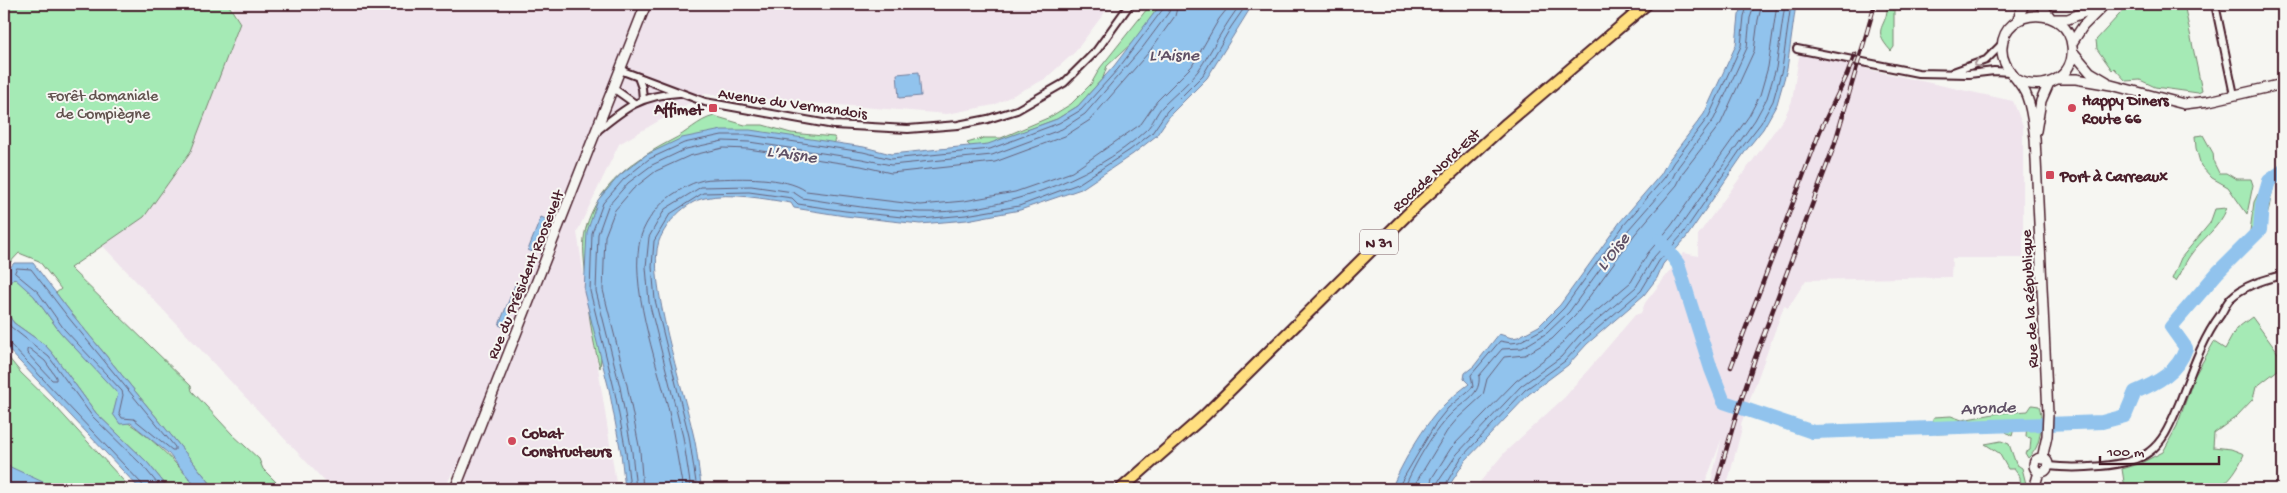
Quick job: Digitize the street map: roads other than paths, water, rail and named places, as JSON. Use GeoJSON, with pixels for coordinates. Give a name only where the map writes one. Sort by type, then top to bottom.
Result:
{"type":"FeatureCollection","features":[{"type":"Feature","properties":{"kind":"main road","name":"Rue du Président Roosevelt"},"geometry":{"type":"LineString","coordinates":[[455,489],[646,4]]}},
{"type":"Feature","properties":{"kind":"main road","name":"Rocade Nord-Est"},"geometry":{"type":"LineString","coordinates":[[1121,489],[1204,416],[1422,201],[1507,123],[1647,4]]}},
{"type":"Feature","properties":{"kind":"main road"},"geometry":{"type":"LineString","coordinates":[[2017,21],[2024,4]]}},
{"type":"Feature","properties":{"kind":"main road"},"geometry":{"type":"LineString","coordinates":[[2040,4],[2069,34],[2072,47],[2090,72],[2111,84]]}},
{"type":"Feature","properties":{"kind":"main road"},"geometry":{"type":"LineString","coordinates":[[2104,4],[2068,19],[2033,15],[2017,21],[2009,28],[2002,44],[2003,57],[2010,72],[2018,80],[2036,85],[2076,79],[2111,84],[2184,104],[2283,84]]}},
{"type":"Feature","properties":{"kind":"main road"},"geometry":{"type":"LineString","coordinates":[[2054,81],[2068,68],[2072,47],[2083,26],[2104,4]]}},
{"type":"Feature","properties":{"kind":"main road","name":"Rue de la République"},"geometry":{"type":"LineString","coordinates":[[2018,80],[2027,97],[2035,138],[2048,414],[2045,462],[2038,460],[2035,463],[2036,469],[2040,472],[2034,489]]}},
{"type":"Feature","properties":{"kind":"main road","name":"Rue de la République"},"geometry":{"type":"LineString","coordinates":[[2035,138],[2041,101],[2054,81]]}},
{"type":"Feature","properties":{"kind":"street","name":"Avenue du Vermandois"},"geometry":{"type":"LineString","coordinates":[[620,70],[705,102],[834,125],[908,129],[958,125],[988,119],[1017,110],[1064,83],[1097,50],[1130,4]]}},
{"type":"Feature","properties":{"kind":"street"},"geometry":{"type":"LineString","coordinates":[[2215,4],[2234,95]]}},
{"type":"Feature","properties":{"kind":"street"},"geometry":{"type":"LineString","coordinates":[[1947,74],[1986,60],[2002,44]]}},
{"type":"Feature","properties":{"kind":"street"},"geometry":{"type":"LineString","coordinates":[[1797,49],[1918,73],[1968,74],[1994,71],[2010,72]]}},
{"type":"Feature","properties":{"kind":"street"},"geometry":{"type":"LineString","coordinates":[[638,77],[643,99]]}},
{"type":"Feature","properties":{"kind":"street"},"geometry":{"type":"LineString","coordinates":[[613,88],[634,103]]}},
{"type":"Feature","properties":{"kind":"street"},"geometry":{"type":"LineString","coordinates":[[596,132],[634,103],[657,94],[682,93]]}},
{"type":"Feature","properties":{"kind":"street"},"geometry":{"type":"LineString","coordinates":[[2045,462],[2106,465],[2127,462],[2148,453],[2160,442],[2169,428],[2193,363],[2213,324],[2230,299],[2252,285],[2283,275]]}},
{"type":"Feature","properties":{"kind":"water","name":"L'Aisne"},"geometry":{"type":"Polygon","coordinates":[[[1161,4],[1253,4],[1207,78],[1171,114],[1156,136],[1081,189],[1020,210],[967,220],[920,224],[845,216],[794,208],[791,203],[737,196],[715,196],[698,200],[677,214],[666,227],[659,241],[656,258],[658,281],[668,335],[695,440],[702,489],[625,489],[621,453],[609,389],[584,292],[587,232],[598,200],[620,175],[646,155],[682,138],[722,130],[750,130],[864,147],[891,154],[988,144],[1057,119],[1078,106],[1114,66],[1161,4]]]}},
{"type":"Feature","properties":{"kind":"water","name":"L'Oise"},"geometry":{"type":"Polygon","coordinates":[[[1744,4],[1796,4],[1787,69],[1777,104],[1763,129],[1747,149],[1686,238],[1663,264],[1657,278],[1644,295],[1587,344],[1568,365],[1529,394],[1465,461],[1447,489],[1391,489],[1429,422],[1448,401],[1469,384],[1464,379],[1465,373],[1474,366],[1499,334],[1512,338],[1518,337],[1539,326],[1560,305],[1620,222],[1661,174],[1668,161],[1704,114],[1736,45],[1739,15],[1744,4]]]}},
{"type":"Feature","properties":{"kind":"water"},"geometry":{"type":"Polygon","coordinates":[[[919,72],[921,96],[899,98],[897,74],[919,72]]]}},
{"type":"Feature","properties":{"kind":"water"},"geometry":{"type":"Polygon","coordinates":[[[541,217],[548,220],[535,253],[528,250],[541,217]]]}},
{"type":"Feature","properties":{"kind":"water"},"geometry":{"type":"Polygon","coordinates":[[[14,263],[33,263],[72,314],[215,489],[198,489],[168,453],[131,423],[120,424],[113,414],[118,394],[60,332],[34,296],[14,278],[4,289],[4,275],[14,263]]]}},
{"type":"Feature","properties":{"kind":"water"},"geometry":{"type":"Polygon","coordinates":[[[515,285],[521,288],[506,328],[499,325],[515,285]]]}},
{"type":"Feature","properties":{"kind":"water"},"geometry":{"type":"Polygon","coordinates":[[[4,309],[14,323],[45,345],[96,413],[147,462],[169,489],[140,489],[4,345],[4,309]]]}},
{"type":"Feature","properties":{"kind":"water"},"geometry":{"type":"Polygon","coordinates":[[[4,464],[58,489],[4,489],[4,464]]]}},
{"type":"Feature","properties":{"kind":"waterway","name":"Aronde"},"geometry":{"type":"LineString","coordinates":[[1660,240],[1678,264],[1711,369],[1724,402],[1813,432],[2102,422],[2125,416],[2135,392],[2166,376],[2178,364],[2186,348],[2171,327],[2218,272],[2260,230],[2262,205],[2269,181],[2283,171]]}},
{"type":"Feature","properties":{"kind":"railway"},"geometry":{"type":"LineString","coordinates":[[1715,489],[1755,358],[1834,146],[1875,4]]}},
{"type":"Feature","properties":{"kind":"railway"},"geometry":{"type":"LineString","coordinates":[[1731,367],[1820,131],[1855,54]]}},
{"type":"Feature","properties":{"kind":"place","name":"Affimet"},"geometry":{"type":"Point","coordinates":[713,108]}},
{"type":"Feature","properties":{"kind":"place","name":"Happy Diners Route 66"},"geometry":{"type":"Point","coordinates":[2072,108]}},
{"type":"Feature","properties":{"kind":"place","name":"Port à Carreaux"},"geometry":{"type":"Point","coordinates":[2050,175]}},
{"type":"Feature","properties":{"kind":"place","name":"Cobat Constructeurs"},"geometry":{"type":"Point","coordinates":[512,441]}},
{"type":"Feature","properties":{"kind":"park label","name":"Forêt domaniale de Compiègne"},"geometry":{"type":"Point","coordinates":[103,103]}}]}
